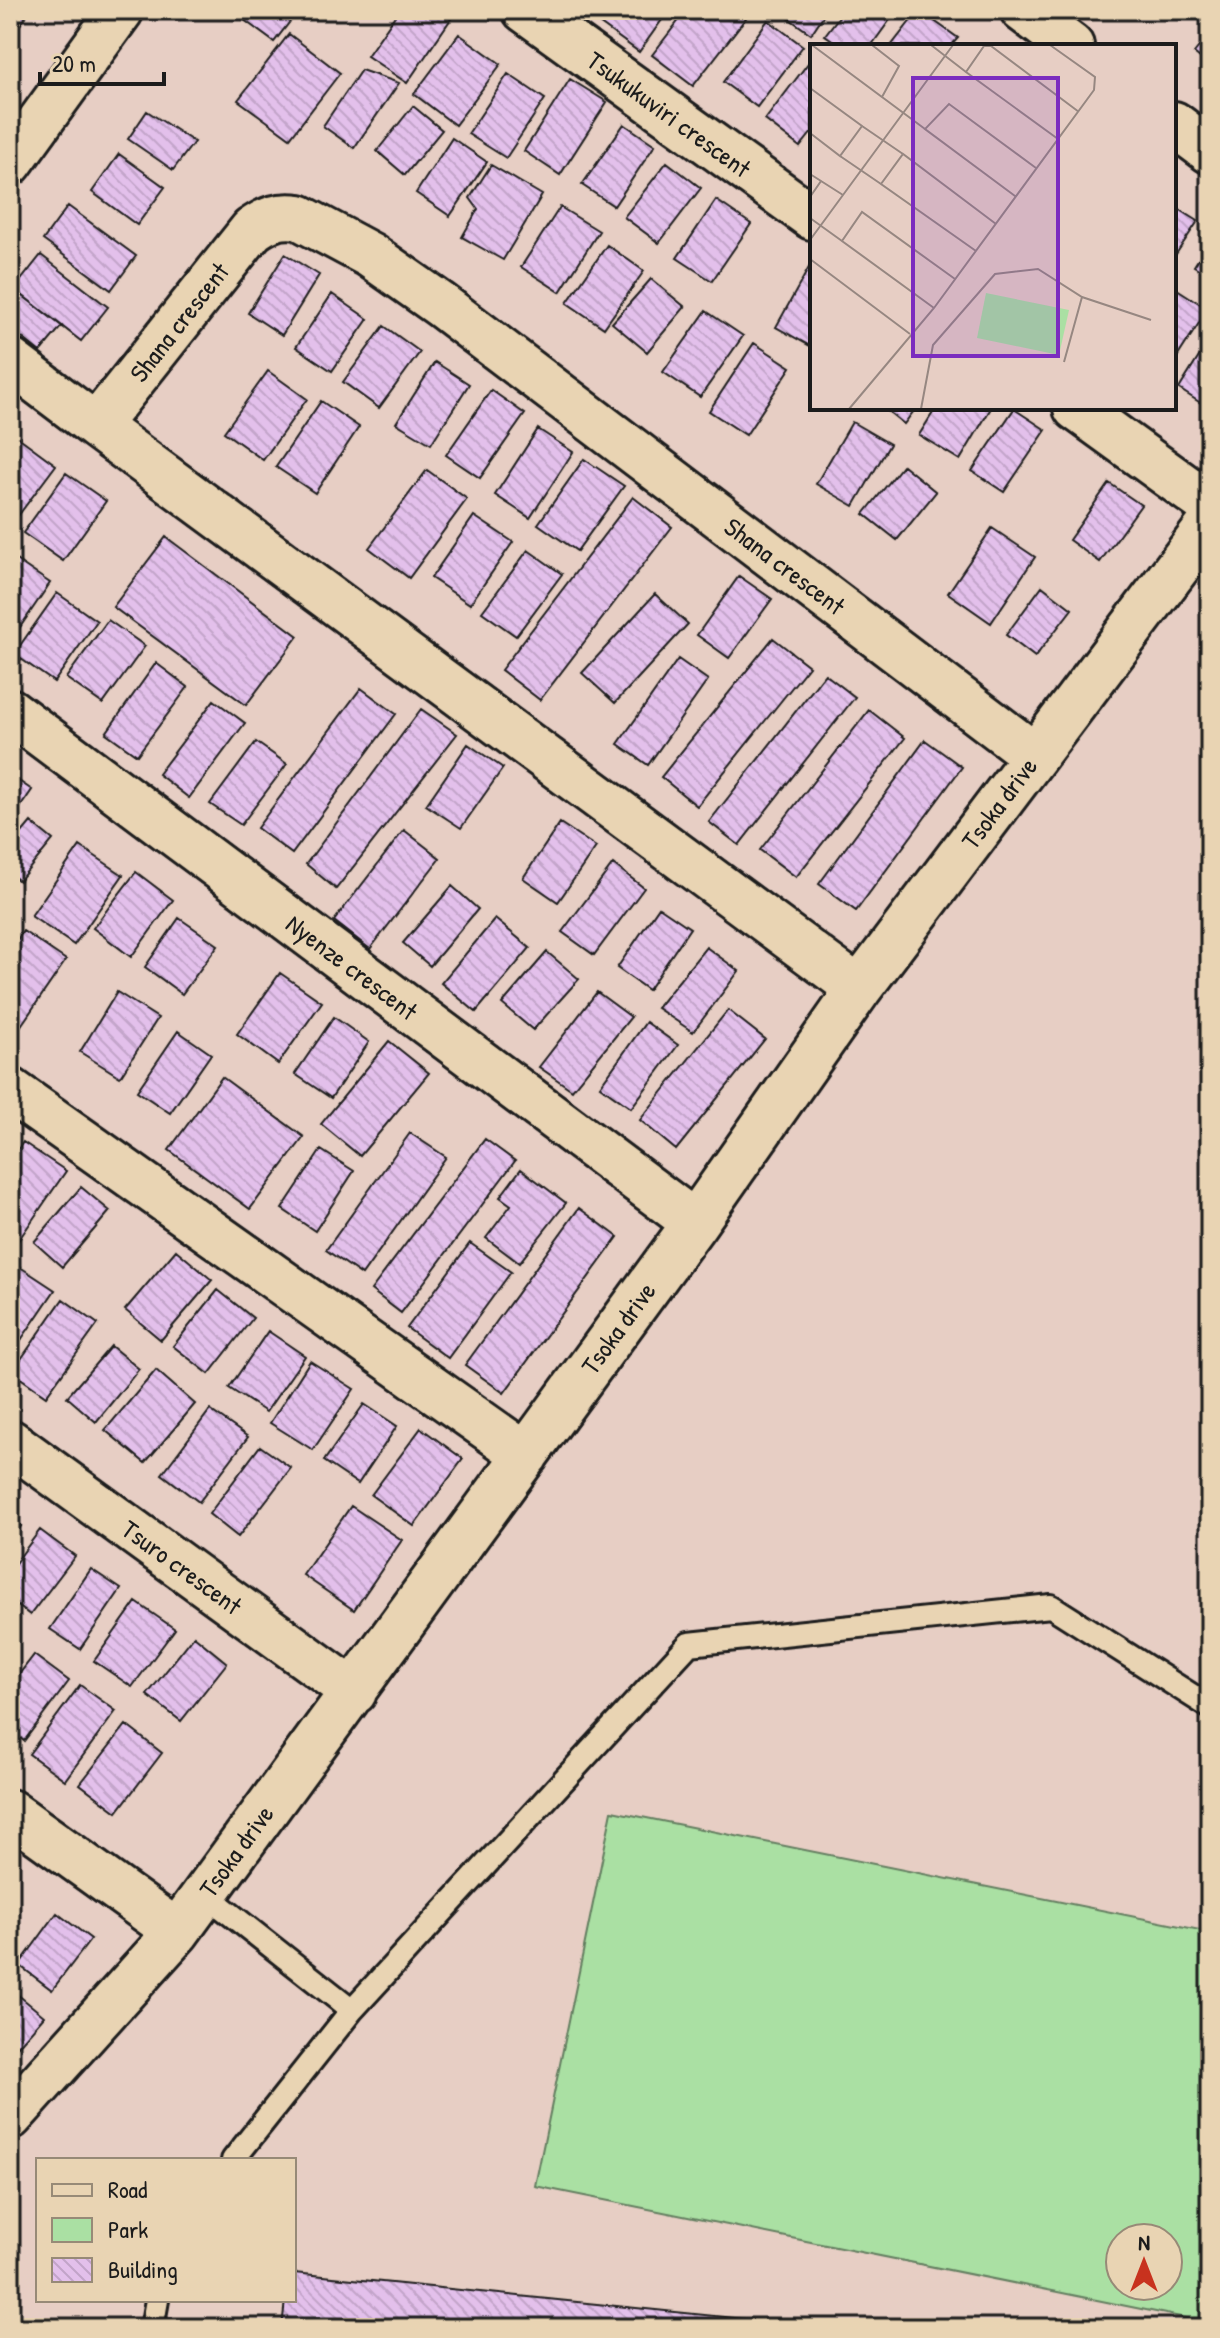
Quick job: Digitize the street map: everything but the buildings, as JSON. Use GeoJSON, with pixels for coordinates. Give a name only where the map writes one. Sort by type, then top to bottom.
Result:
{"type":"FeatureCollection","features":[{"type":"Feature","properties":{"kind":"street"},"geometry":{"type":"LineString","coordinates":[[10,163],[121,10]]}},
{"type":"Feature","properties":{"kind":"street","name":"Tsukukuviri crescent"},"geometry":{"type":"LineString","coordinates":[[525,10],[810,216]]}},
{"type":"Feature","properties":{"kind":"street"},"geometry":{"type":"LineString","coordinates":[[1023,10],[1068,44]]}},
{"type":"Feature","properties":{"kind":"street"},"geometry":{"type":"LineString","coordinates":[[1176,126],[1210,151]]}},
{"type":"Feature","properties":{"kind":"street","name":"Shana crescent"},"geometry":{"type":"LineString","coordinates":[[96,426],[252,230],[266,220],[286,215],[299,217],[370,255],[441,305],[1034,755]]}},
{"type":"Feature","properties":{"kind":"street"},"geometry":{"type":"LineString","coordinates":[[10,361],[859,989]]}},
{"type":"Feature","properties":{"kind":"street"},"geometry":{"type":"LineString","coordinates":[[1079,410],[1210,505]]}},
{"type":"Feature","properties":{"kind":"street","name":"Tsoka drive"},"geometry":{"type":"LineString","coordinates":[[10,2117],[177,1932],[695,1223],[859,989],[1210,524]]}},
{"type":"Feature","properties":{"kind":"street","name":"Nyenze crescent"},"geometry":{"type":"LineString","coordinates":[[10,711],[695,1223]]}},
{"type":"Feature","properties":{"kind":"street"},"geometry":{"type":"LineString","coordinates":[[10,1090],[526,1455]]}},
{"type":"Feature","properties":{"kind":"street","name":"Tsuro crescent"},"geometry":{"type":"LineString","coordinates":[[10,1442],[354,1692]]}},
{"type":"Feature","properties":{"kind":"street"},"geometry":{"type":"LineString","coordinates":[[10,1812],[177,1932]]}},
{"type":"Feature","properties":{"kind":"lane"},"geometry":{"type":"LineString","coordinates":[[235,2158],[352,2010],[689,1644],[1051,1606],[1210,1707]]}},
{"type":"Feature","properties":{"kind":"lane"},"geometry":{"type":"LineString","coordinates":[[205,1894],[352,2010]]}},
{"type":"Feature","properties":{"kind":"lane"},"geometry":{"type":"LineString","coordinates":[[152,2328],[157,2302]]}},
{"type":"Feature","properties":{"kind":"green space"},"geometry":{"type":"Polygon","coordinates":[[[612,1811],[1210,1932],[1210,2323],[1107,2302],[1184,2302],[1184,2222],[1104,2222],[1104,2301],[535,2186],[612,1811]]]}}]}
